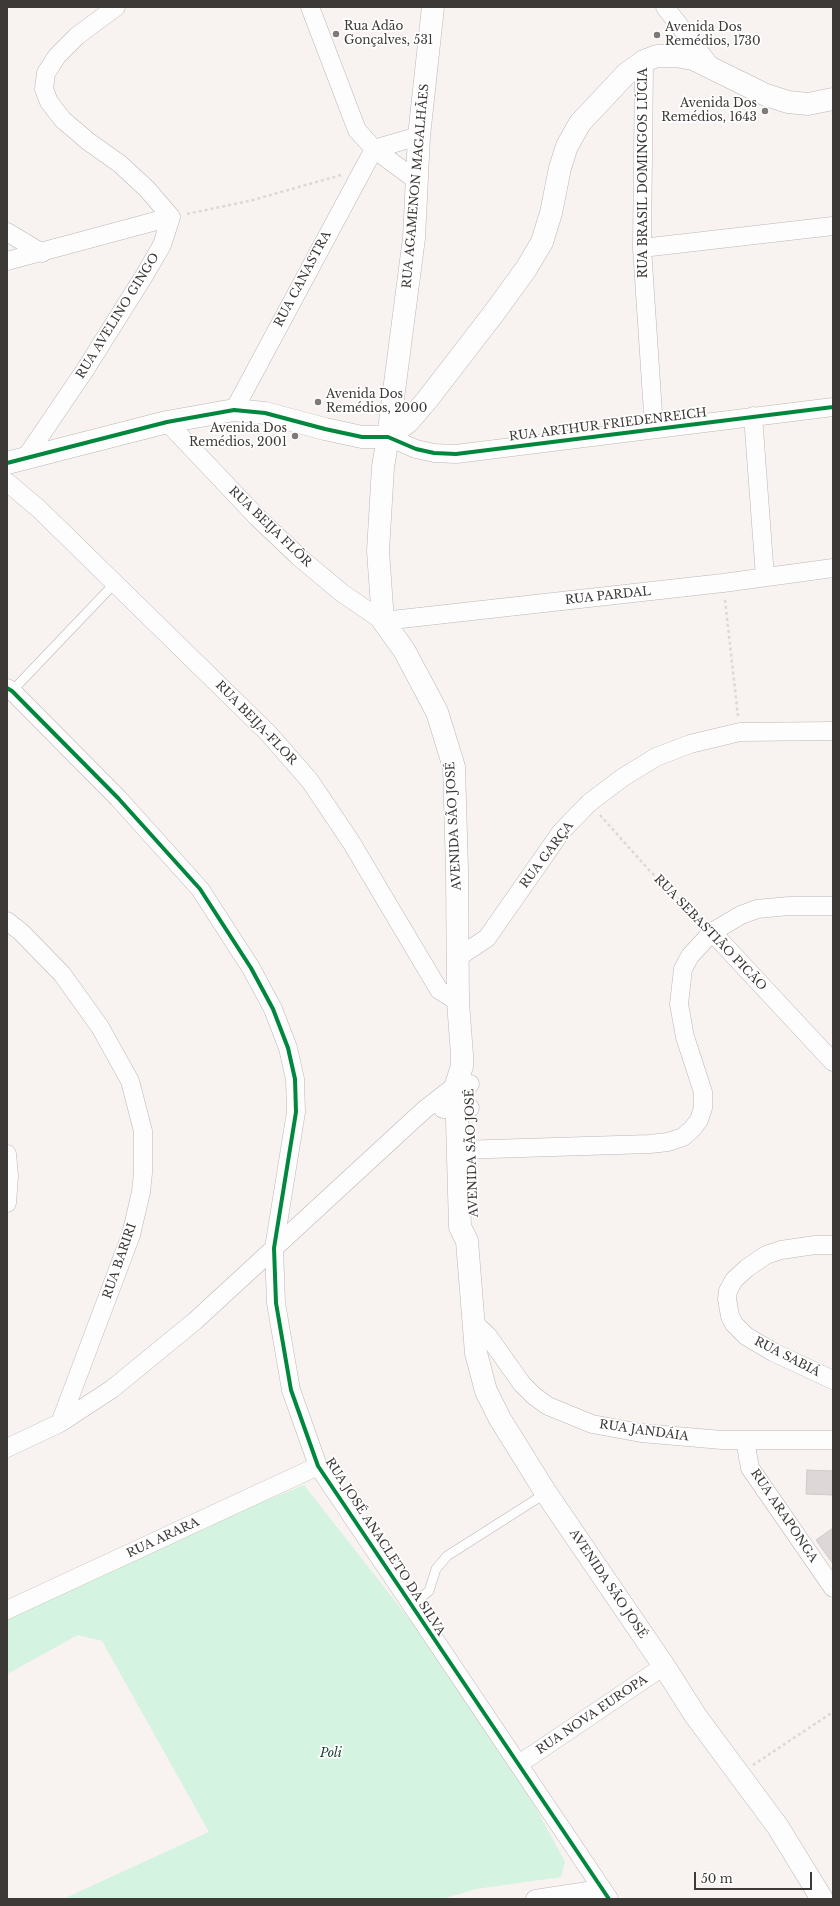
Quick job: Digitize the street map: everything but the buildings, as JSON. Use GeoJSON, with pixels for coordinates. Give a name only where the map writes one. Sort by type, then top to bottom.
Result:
{"type":"FeatureCollection","features":[{"type":"Feature","properties":{"kind":"main road","name":"RUA AGAMENON MAGALHÃES"},"geometry":{"type":"LineString","coordinates":[[388,437],[414,238],[419,136],[433,7]]}},
{"type":"Feature","properties":{"kind":"main road"},"geometry":{"type":"LineString","coordinates":[[16,460],[167,422],[234,410],[265,412],[325,429],[362,436],[388,437],[408,422],[427,400],[526,269],[542,242],[551,213],[560,168],[572,135],[580,123],[626,74],[644,61],[657,56],[675,56],[693,59],[766,95],[788,102],[808,104],[833,99]]}},
{"type":"Feature","properties":{"kind":"main road"},"geometry":{"type":"LineString","coordinates":[[383,621],[378,552],[383,467],[388,437]]}},
{"type":"Feature","properties":{"kind":"main road","name":"AVENIDA SÃO JOSÉ"},"geometry":{"type":"LineString","coordinates":[[383,621],[404,650],[437,712],[454,767],[457,870],[458,1002],[465,1150],[475,1226],[467,1241],[476,1353],[486,1391],[500,1419],[546,1493],[664,1666],[695,1716],[740,1774],[778,1827],[822,1899]]}},
{"type":"Feature","properties":{"kind":"street"},"geometry":{"type":"LineString","coordinates":[[7,261],[42,253],[171,217],[147,189],[120,164],[89,142],[63,120],[49,102],[44,89],[46,73],[56,56],[77,36],[116,7]]}},
{"type":"Feature","properties":{"kind":"street"},"geometry":{"type":"LineString","coordinates":[[310,7],[357,130],[374,149],[416,180]]}},
{"type":"Feature","properties":{"kind":"street"},"geometry":{"type":"LineString","coordinates":[[665,7],[712,68]]}},
{"type":"Feature","properties":{"kind":"street","name":"RUA BRASIL DOMINGOS LÚCIA"},"geometry":{"type":"LineString","coordinates":[[644,61],[642,248],[654,428]]}},
{"type":"Feature","properties":{"kind":"street"},"geometry":{"type":"LineString","coordinates":[[374,149],[419,136]]}},
{"type":"Feature","properties":{"kind":"street","name":"RUA CANASTRA"},"geometry":{"type":"LineString","coordinates":[[234,410],[374,149]]}},
{"type":"Feature","properties":{"kind":"street","name":"RUA AVELINO GINGO"},"geometry":{"type":"LineString","coordinates":[[16,460],[85,370],[162,245],[171,217]]}},
{"type":"Feature","properties":{"kind":"street"},"geometry":{"type":"LineString","coordinates":[[642,248],[833,226]]}},
{"type":"Feature","properties":{"kind":"street"},"geometry":{"type":"LineString","coordinates":[[7,232],[42,253]]}},
{"type":"Feature","properties":{"kind":"street","name":"RUA ARTHUR FRIEDENREICH"},"geometry":{"type":"LineString","coordinates":[[388,437],[416,449],[434,453],[456,454],[654,428],[833,407]]}},
{"type":"Feature","properties":{"kind":"street"},"geometry":{"type":"LineString","coordinates":[[753,416],[765,577]]}},
{"type":"Feature","properties":{"kind":"street","name":"RUA BEIJA FLÔR"},"geometry":{"type":"LineString","coordinates":[[167,422],[257,517],[299,557],[342,592],[383,621]]}},
{"type":"Feature","properties":{"kind":"street","name":"RUA BEIJA-FLOR"},"geometry":{"type":"LineString","coordinates":[[7,482],[39,509],[269,734],[310,781],[351,842],[439,990],[458,1002]]}},
{"type":"Feature","properties":{"kind":"street","name":"RUA PARDAL"},"geometry":{"type":"LineString","coordinates":[[383,621],[723,583],[833,568]]}},
{"type":"Feature","properties":{"kind":"street","name":"RUA JOSÉ ANACLETO DA SILVA"},"geometry":{"type":"LineString","coordinates":[[10,689],[118,798],[200,889],[251,968],[273,1009],[288,1048],[295,1079],[296,1112],[274,1248],[276,1302],[291,1390],[318,1466],[605,1894]]}},
{"type":"Feature","properties":{"kind":"street","name":"RUA GARÇA"},"geometry":{"type":"LineString","coordinates":[[457,958],[487,938],[561,832],[589,803],[622,778],[656,757],[690,744],[740,732],[833,731]]}},
{"type":"Feature","properties":{"kind":"street"},"geometry":{"type":"LineString","coordinates":[[465,1150],[650,1144],[668,1142],[683,1137],[699,1120],[703,1108],[703,1092],[685,1037],[679,1004],[680,986],[684,969],[690,956],[712,932],[741,915],[757,909],[789,906],[833,906]]}},
{"type":"Feature","properties":{"kind":"street","name":"RUA BARIRI"},"geometry":{"type":"LineString","coordinates":[[7,921],[21,932],[62,974],[100,1027],[130,1081],[143,1131],[143,1173],[141,1192],[131,1235],[60,1423]]}},
{"type":"Feature","properties":{"kind":"street","name":"RUA SEBASTIÃO PICÃO"},"geometry":{"type":"LineString","coordinates":[[712,932],[833,1062]]}},
{"type":"Feature","properties":{"kind":"street"},"geometry":{"type":"LineString","coordinates":[[7,1448],[60,1423],[112,1389],[156,1354],[196,1321],[424,1110],[462,1078]]}},
{"type":"Feature","properties":{"kind":"street"},"geometry":{"type":"LineString","coordinates":[[424,1110],[463,1108]]}},
{"type":"Feature","properties":{"kind":"street"},"geometry":{"type":"LineString","coordinates":[[7,1154],[9,1176],[7,1204]]}},
{"type":"Feature","properties":{"kind":"street","name":"RUA SABIÁ"},"geometry":{"type":"LineString","coordinates":[[833,1245],[815,1245],[781,1250],[766,1255],[747,1268],[734,1280],[728,1291],[727,1298],[730,1316],[734,1324],[746,1336],[773,1352],[833,1380]]}},
{"type":"Feature","properties":{"kind":"street","name":"RUA JANDÁIA"},"geometry":{"type":"LineString","coordinates":[[473,1322],[488,1336],[522,1384],[534,1396],[548,1406],[568,1416],[592,1424],[641,1433],[722,1440],[833,1440]]}},
{"type":"Feature","properties":{"kind":"street","name":"RUA ARAPONGA"},"geometry":{"type":"LineString","coordinates":[[745,1440],[750,1468],[833,1588]]}},
{"type":"Feature","properties":{"kind":"street","name":"RUA ARARA"},"geometry":{"type":"LineString","coordinates":[[7,1610],[318,1466]]}},
{"type":"Feature","properties":{"kind":"street","name":"RUA NOVA EUROPA"},"geometry":{"type":"LineString","coordinates":[[519,1764],[664,1666]]}},
{"type":"Feature","properties":{"kind":"street"},"geometry":{"type":"LineString","coordinates":[[535,1899],[605,1894]]}},
{"type":"Feature","properties":{"kind":"lane"},"geometry":{"type":"LineString","coordinates":[[10,689],[115,583]]}},
{"type":"Feature","properties":{"kind":"lane"},"geometry":{"type":"LineString","coordinates":[[411,1605],[429,1591],[436,1569],[446,1556],[546,1493]]}},
{"type":"Feature","properties":{"kind":"path"},"geometry":{"type":"LineString","coordinates":[[171,217],[252,200],[362,169]]}},
{"type":"Feature","properties":{"kind":"path"},"geometry":{"type":"LineString","coordinates":[[723,583],[740,732]]}},
{"type":"Feature","properties":{"kind":"path"},"geometry":{"type":"LineString","coordinates":[[740,1774],[833,1712]]}},
{"type":"Feature","properties":{"kind":"green space","name":"Poli"},"geometry":{"type":"Polygon","coordinates":[[[304,1485],[490,1722],[565,1862],[561,1877],[476,1889],[442,1899],[63,1899],[209,1832],[102,1641],[78,1635],[7,1674],[7,1616],[88,1573],[304,1485]]]}},
{"type":"Feature","properties":{"kind":"cycle path"},"geometry":{"type":"LineString","coordinates":[[7,463],[167,422],[234,410],[265,413],[362,437],[388,437],[416,449],[434,453],[456,454],[833,407]]}},
{"type":"Feature","properties":{"kind":"cycle path"},"geometry":{"type":"LineString","coordinates":[[7,688],[12,691],[118,798],[200,889],[251,968],[273,1009],[288,1048],[295,1079],[296,1112],[274,1248],[276,1303],[291,1390],[318,1466],[609,1899]]}},
{"type":"Feature","properties":{"kind":"place","name":"Rua Adão Gonçalves, 531"},"geometry":{"type":"Point","coordinates":[336,34]}},
{"type":"Feature","properties":{"kind":"place","name":"Avenida Dos Remédios, 1730"},"geometry":{"type":"Point","coordinates":[657,35]}},
{"type":"Feature","properties":{"kind":"place","name":"Avenida Dos Remédios, 1643"},"geometry":{"type":"Point","coordinates":[765,111]}},
{"type":"Feature","properties":{"kind":"place","name":"Avenida Dos Remédios, 2000"},"geometry":{"type":"Point","coordinates":[318,402]}},
{"type":"Feature","properties":{"kind":"place","name":"Avenida Dos Remédios, 2001"},"geometry":{"type":"Point","coordinates":[295,436]}}]}
